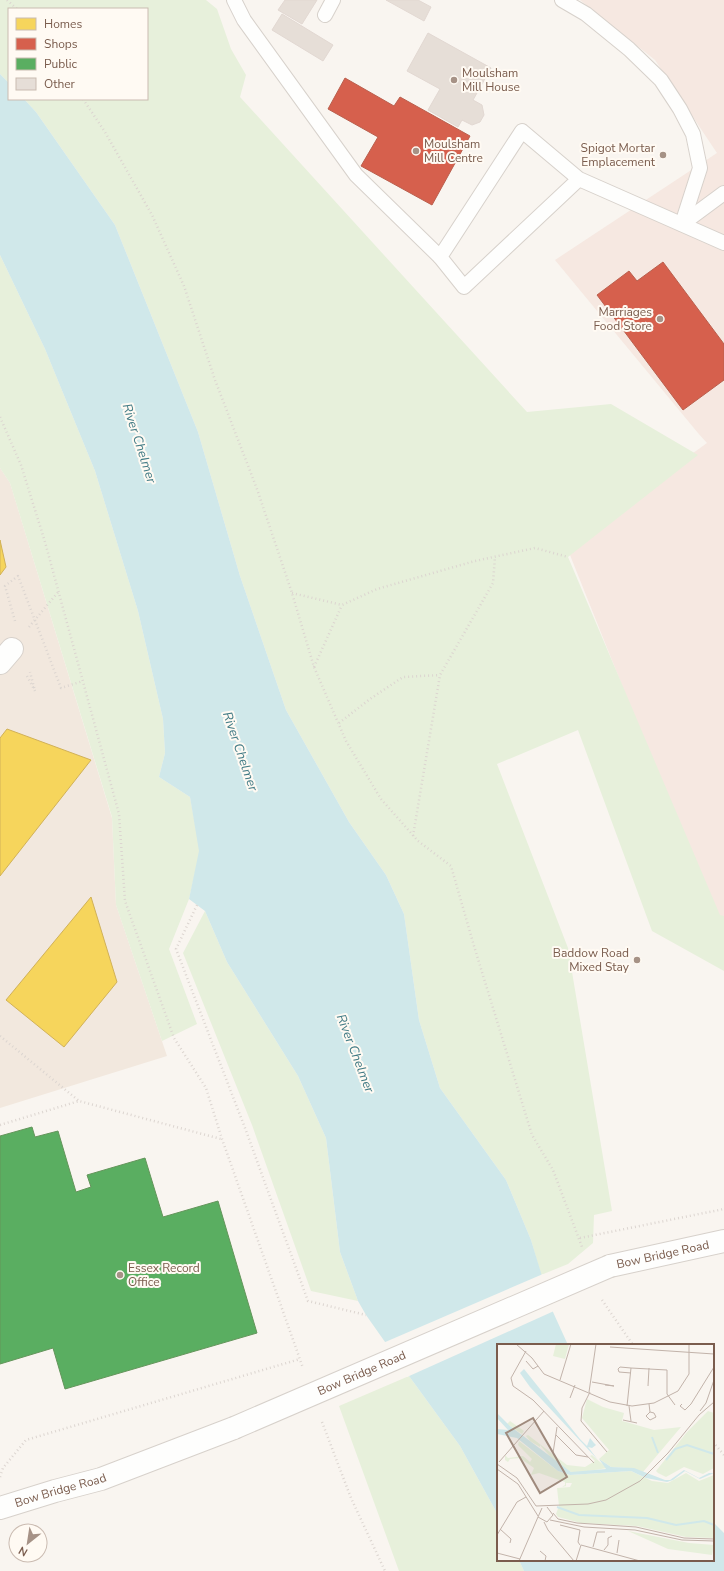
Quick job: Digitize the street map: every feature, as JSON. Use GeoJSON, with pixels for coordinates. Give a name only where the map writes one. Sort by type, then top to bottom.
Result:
{"type":"FeatureCollection","features":[{"type":"Feature","properties":{"kind":"street","name":"Bow Bridge Road"},"geometry":{"type":"LineString","coordinates":[[0,1508],[101,1479],[234,1428],[610,1266],[724,1241]]}},
{"type":"Feature","properties":{"kind":"lane"},"geometry":{"type":"LineString","coordinates":[[234,0],[244,20],[356,175],[440,257],[464,287],[579,179]]}},
{"type":"Feature","properties":{"kind":"lane"},"geometry":{"type":"LineString","coordinates":[[325,15],[334,0]]}},
{"type":"Feature","properties":{"kind":"lane"},"geometry":{"type":"LineString","coordinates":[[562,0],[586,14],[629,49],[661,80],[680,109],[693,134],[700,168],[682,224]]}},
{"type":"Feature","properties":{"kind":"lane"},"geometry":{"type":"LineString","coordinates":[[440,257],[522,131],[579,179],[724,244]]}},
{"type":"Feature","properties":{"kind":"lane"},"geometry":{"type":"LineString","coordinates":[[682,224],[724,193]]}},
{"type":"Feature","properties":{"kind":"path"},"geometry":{"type":"LineString","coordinates":[[7,0],[16,8]]}},
{"type":"Feature","properties":{"kind":"path"},"geometry":{"type":"LineString","coordinates":[[84,100],[152,214],[184,286],[215,380],[256,489],[292,593],[314,667],[346,741],[381,799],[418,842],[452,866],[474,946],[532,1135],[553,1170],[580,1238],[724,1209]]}},
{"type":"Feature","properties":{"kind":"path"},"geometry":{"type":"LineString","coordinates":[[0,417],[21,465],[59,590],[119,814],[124,901],[174,1038],[206,1088],[222,1139],[305,1373]]}},
{"type":"Feature","properties":{"kind":"path"},"geometry":{"type":"LineString","coordinates":[[292,593],[342,605],[377,589],[475,561],[535,548],[568,557]]}},
{"type":"Feature","properties":{"kind":"path"},"geometry":{"type":"LineString","coordinates":[[413,836],[440,675],[493,583],[495,557]]}},
{"type":"Feature","properties":{"kind":"path"},"geometry":{"type":"LineString","coordinates":[[6,656],[59,590]]}},
{"type":"Feature","properties":{"kind":"path"},"geometry":{"type":"LineString","coordinates":[[314,667],[342,605]]}},
{"type":"Feature","properties":{"kind":"path"},"geometry":{"type":"LineString","coordinates":[[339,723],[370,699],[403,677],[440,675]]}},
{"type":"Feature","properties":{"kind":"path"},"geometry":{"type":"LineString","coordinates":[[197,905],[176,949],[245,1128],[308,1300],[366,1315]]}},
{"type":"Feature","properties":{"kind":"path"},"geometry":{"type":"LineString","coordinates":[[0,1036],[79,1101],[222,1139]]}},
{"type":"Feature","properties":{"kind":"path"},"geometry":{"type":"LineString","coordinates":[[0,1125],[79,1101]]}},
{"type":"Feature","properties":{"kind":"path"},"geometry":{"type":"LineString","coordinates":[[601,1299],[632,1344]]}},
{"type":"Feature","properties":{"kind":"path"},"geometry":{"type":"LineString","coordinates":[[0,1477],[3,1468],[26,1440],[300,1359]]}},
{"type":"Feature","properties":{"kind":"path"},"geometry":{"type":"LineString","coordinates":[[320,1416],[351,1498],[385,1571]]}},
{"type":"Feature","properties":{"kind":"path"},"geometry":{"type":"LineString","coordinates":[[714,1443],[724,1455]]}},
{"type":"Feature","properties":{"kind":"shaded area"},"geometry":{"type":"Polygon","coordinates":[[[580,0],[724,0],[724,924],[716,921],[566,545],[707,443],[555,260],[717,153],[655,60],[580,0]]]}},
{"type":"Feature","properties":{"kind":"shaded area"},"geometry":{"type":"Polygon","coordinates":[[[0,468],[10,483],[112,818],[116,905],[167,1056],[0,1108],[0,468]]]}},
{"type":"Feature","properties":{"kind":"green space"},"geometry":{"type":"Polygon","coordinates":[[[0,0],[206,0],[217,9],[231,49],[246,75],[240,97],[527,412],[611,404],[698,455],[568,557],[720,915],[724,916],[724,971],[652,931],[578,730],[497,764],[568,948],[612,1211],[594,1215],[593,1243],[568,1264],[541,1275],[531,1240],[506,1180],[440,1088],[419,1020],[404,914],[386,875],[349,822],[286,710],[240,576],[198,432],[115,225],[36,112],[25,100],[148,100],[148,8],[8,8],[8,82],[0,74],[0,0]]]}},
{"type":"Feature","properties":{"kind":"green space"},"geometry":{"type":"Polygon","coordinates":[[[0,255],[45,349],[95,471],[138,611],[163,719],[165,753],[159,777],[190,797],[200,851],[189,899],[169,949],[197,1024],[162,1041],[116,905],[112,817],[10,483],[0,468],[0,255]]]}},
{"type":"Feature","properties":{"kind":"green space"},"geometry":{"type":"Polygon","coordinates":[[[205,911],[227,962],[298,1076],[326,1138],[340,1252],[358,1301],[311,1291],[252,1125],[183,953],[205,911]]]}},
{"type":"Feature","properties":{"kind":"green space"},"geometry":{"type":"Polygon","coordinates":[[[409,1376],[460,1446],[497,1513],[497,1561],[519,1561],[524,1571],[399,1571],[339,1406],[409,1376]]]}},
{"type":"Feature","properties":{"kind":"water","name":"River Chelmer"},"geometry":{"type":"Polygon","coordinates":[[[0,74],[8,82],[8,100],[25,100],[36,112],[115,225],[198,432],[240,576],[286,710],[349,822],[386,875],[404,914],[419,1020],[440,1088],[506,1180],[531,1240],[553,1312],[568,1344],[497,1344],[497,1513],[460,1446],[366,1315],[358,1301],[340,1252],[326,1138],[298,1076],[227,962],[205,911],[189,899],[199,851],[190,797],[159,777],[165,753],[163,719],[138,611],[95,471],[45,349],[0,255],[0,74]]]}},
{"type":"Feature","properties":{"kind":"water"},"geometry":{"type":"Polygon","coordinates":[[[714,1523],[724,1533],[724,1571],[524,1571],[519,1561],[714,1561],[714,1523]]]}},
{"type":"Feature","properties":{"kind":"pier"},"geometry":{"type":"Polygon","coordinates":[[[543,1274],[554,1311],[407,1377],[383,1343],[543,1274]]]}},
{"type":"Feature","properties":{"kind":"building: Homes"},"geometry":{"type":"Polygon","coordinates":[[[0,540],[6,567],[0,575],[0,540]]]}},
{"type":"Feature","properties":{"kind":"building: Homes"},"geometry":{"type":"Polygon","coordinates":[[[7,729],[91,760],[0,876],[0,738],[7,729]]]}},
{"type":"Feature","properties":{"kind":"building: Homes"},"geometry":{"type":"Polygon","coordinates":[[[91,897],[117,982],[64,1047],[6,1000],[91,897]]]}},
{"type":"Feature","properties":{"kind":"building: Shops","name":"Moulsham Mill Centre"},"geometry":{"type":"Polygon","coordinates":[[[345,78],[394,106],[400,97],[470,136],[432,205],[361,166],[378,137],[328,109],[345,78]]]}},
{"type":"Feature","properties":{"kind":"building: Shops","name":"Marriages Food Store"},"geometry":{"type":"Polygon","coordinates":[[[663,262],[724,344],[724,380],[683,410],[597,295],[629,271],[637,281],[663,262]]]}},
{"type":"Feature","properties":{"kind":"building: Public","name":"Essex Record Office"},"geometry":{"type":"Polygon","coordinates":[[[32,1127],[35,1137],[58,1131],[76,1192],[91,1187],[87,1175],[145,1158],[163,1217],[218,1201],[257,1333],[65,1389],[53,1348],[0,1364],[0,1136],[32,1127]]]}},
{"type":"Feature","properties":{"kind":"building: Other"},"geometry":{"type":"Polygon","coordinates":[[[285,0],[317,0],[302,24],[278,10],[285,0]]]}},
{"type":"Feature","properties":{"kind":"building: Other"},"geometry":{"type":"Polygon","coordinates":[[[386,0],[418,0],[431,7],[424,21],[386,0]]]}},
{"type":"Feature","properties":{"kind":"building: Other"},"geometry":{"type":"Polygon","coordinates":[[[282,14],[333,45],[323,61],[272,30],[282,14]]]}},
{"type":"Feature","properties":{"kind":"building: Other","name":"Moulsham Mill House"},"geometry":{"type":"Polygon","coordinates":[[[428,33],[491,68],[473,100],[482,105],[484,115],[480,122],[472,125],[462,120],[458,127],[428,110],[440,89],[407,71],[428,33]]]}},
{"type":"Feature","properties":{"kind":"place","name":"Moulsham Mill House"},"geometry":{"type":"Point","coordinates":[454,80]}},
{"type":"Feature","properties":{"kind":"place","name":"Moulsham Mill Centre"},"geometry":{"type":"Point","coordinates":[416,151]}},
{"type":"Feature","properties":{"kind":"place","name":"Spigot Mortar Emplacement"},"geometry":{"type":"Point","coordinates":[663,155]}},
{"type":"Feature","properties":{"kind":"place","name":"Marriages Food Store"},"geometry":{"type":"Point","coordinates":[660,319]}},
{"type":"Feature","properties":{"kind":"place","name":"Baddow Road Mixed Stay"},"geometry":{"type":"Point","coordinates":[637,960]}},
{"type":"Feature","properties":{"kind":"place","name":"Essex Record Office"},"geometry":{"type":"Point","coordinates":[120,1275]}}]}
